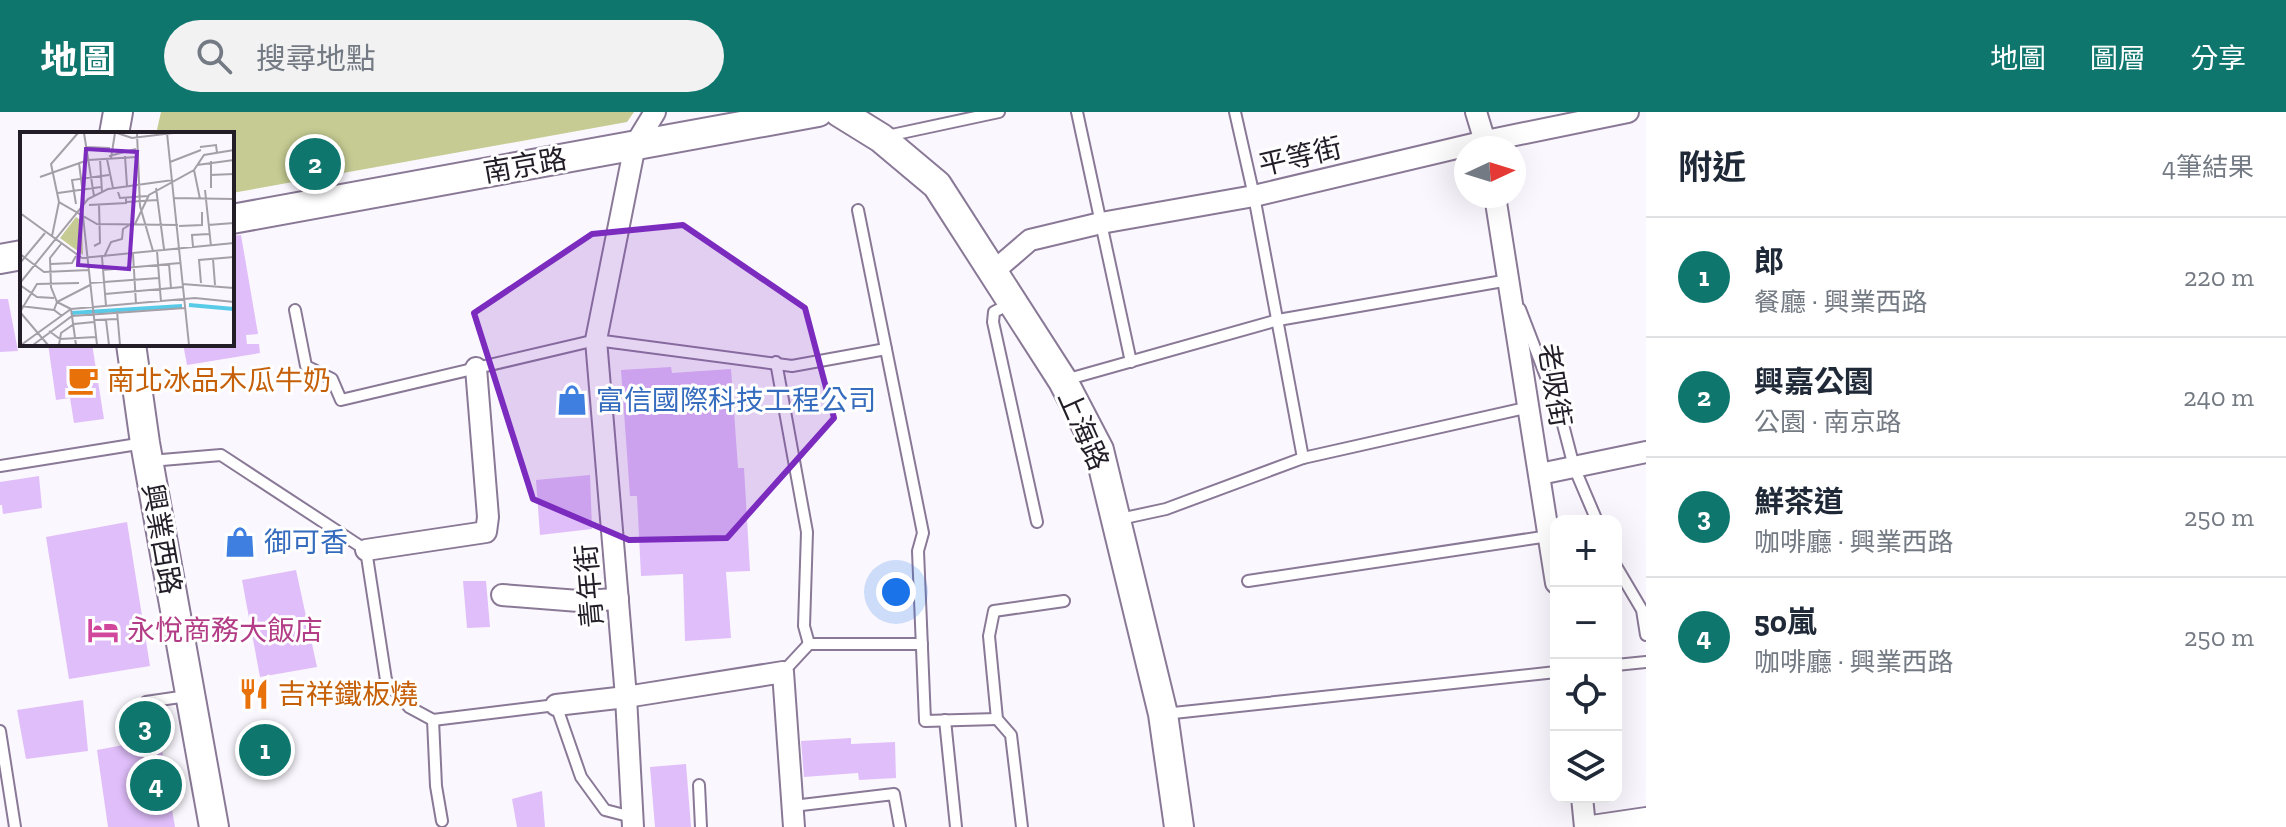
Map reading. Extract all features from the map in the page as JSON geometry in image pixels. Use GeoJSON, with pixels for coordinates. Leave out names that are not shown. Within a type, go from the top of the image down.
{"type":"FeatureCollection","features":[{"type":"Feature","properties":{"kind":"street"},"geometry":{"type":"LineString","coordinates":[[114,132],[118,112]]}},
{"type":"Feature","properties":{"kind":"street","name":"青年街"},"geometry":{"type":"LineString","coordinates":[[632,822],[626,697],[596,340],[635,145],[655,112]]}},
{"type":"Feature","properties":{"kind":"street","name":"南京路"},"geometry":{"type":"LineString","coordinates":[[234,219],[818,112]]}},
{"type":"Feature","properties":{"kind":"street","name":"上海路"},"geometry":{"type":"LineString","coordinates":[[839,112],[881,138],[937,185],[1063,381],[1099,450],[1163,714],[1179,827]]}},
{"type":"Feature","properties":{"kind":"street"},"geometry":{"type":"LineString","coordinates":[[1476,112],[1484,136]]}},
{"type":"Feature","properties":{"kind":"street","name":"平等街"},"geometry":{"type":"LineString","coordinates":[[1525,136],[1628,112]]}},
{"type":"Feature","properties":{"kind":"street","name":"平等街"},"geometry":{"type":"LineString","coordinates":[[994,271],[1030,240],[1454,152]]}},
{"type":"Feature","properties":{"kind":"street","name":"老吸街"},"geometry":{"type":"LineString","coordinates":[[1497,208],[1550,543]]}},
{"type":"Feature","properties":{"kind":"street"},"geometry":{"type":"LineString","coordinates":[[0,259],[20,255]]}},
{"type":"Feature","properties":{"kind":"street","name":"興業西路"},"geometry":{"type":"LineString","coordinates":[[131,346],[147,452],[214,827]]}},
{"type":"Feature","properties":{"kind":"street"},"geometry":{"type":"LineString","coordinates":[[366,550],[486,532],[488,517],[476,368]]}},
{"type":"Feature","properties":{"kind":"street"},"geometry":{"type":"LineString","coordinates":[[1540,474],[1646,452]]}},
{"type":"Feature","properties":{"kind":"street"},"geometry":{"type":"LineString","coordinates":[[502,595],[579,601],[618,599]]}},
{"type":"Feature","properties":{"kind":"street"},"geometry":{"type":"LineString","coordinates":[[556,705],[783,672],[794,827]]}},
{"type":"Feature","properties":{"kind":"street"},"geometry":{"type":"LineString","coordinates":[[1583,803],[1585,827],[1646,818]]}},
{"type":"Feature","properties":{"kind":"lane"},"geometry":{"type":"LineString","coordinates":[[881,138],[999,112]]}},
{"type":"Feature","properties":{"kind":"lane"},"geometry":{"type":"LineString","coordinates":[[1077,112],[1131,362]]}},
{"type":"Feature","properties":{"kind":"lane"},"geometry":{"type":"LineString","coordinates":[[1235,112],[1254,196],[1303,458]]}},
{"type":"Feature","properties":{"kind":"lane"},"geometry":{"type":"LineString","coordinates":[[858,210],[923,533],[918,551],[925,721],[997,719]]}},
{"type":"Feature","properties":{"kind":"lane"},"geometry":{"type":"LineString","coordinates":[[1063,381],[1278,320],[1509,280],[1560,413],[1574,467],[1594,515]]}},
{"type":"Feature","properties":{"kind":"lane"},"geometry":{"type":"LineString","coordinates":[[1013,302],[994,312],[993,322],[1037,522]]}},
{"type":"Feature","properties":{"kind":"lane"},"geometry":{"type":"LineString","coordinates":[[295,310],[306,366],[332,379],[341,400],[596,340],[792,366],[886,349]]}},
{"type":"Feature","properties":{"kind":"lane"},"geometry":{"type":"LineString","coordinates":[[776,362],[807,532],[804,626],[809,644]]}},
{"type":"Feature","properties":{"kind":"lane"},"geometry":{"type":"LineString","coordinates":[[1117,520],[1166,509],[1303,458],[1530,407]]}},
{"type":"Feature","properties":{"kind":"lane"},"geometry":{"type":"LineString","coordinates":[[0,466],[147,452],[221,455],[366,550],[386,680],[409,707],[433,720],[556,705],[581,777],[605,810],[632,822]]}},
{"type":"Feature","properties":{"kind":"lane"},"geometry":{"type":"LineString","coordinates":[[1248,581],[1549,536]]}},
{"type":"Feature","properties":{"kind":"lane"},"geometry":{"type":"LineString","coordinates":[[1622,576],[1642,610],[1646,635]]}},
{"type":"Feature","properties":{"kind":"lane"},"geometry":{"type":"LineString","coordinates":[[1022,827],[1011,735],[997,719],[989,636],[994,611],[1064,601]]}},
{"type":"Feature","properties":{"kind":"lane"},"geometry":{"type":"LineString","coordinates":[[783,672],[809,644],[922,644]]}},
{"type":"Feature","properties":{"kind":"lane"},"geometry":{"type":"LineString","coordinates":[[1622,664],[1646,662]]}},
{"type":"Feature","properties":{"kind":"lane"},"geometry":{"type":"LineString","coordinates":[[1163,714],[1550,673]]}},
{"type":"Feature","properties":{"kind":"lane"},"geometry":{"type":"LineString","coordinates":[[146,702],[189,696]]}},
{"type":"Feature","properties":{"kind":"lane"},"geometry":{"type":"LineString","coordinates":[[433,720],[436,786],[442,821]]}},
{"type":"Feature","properties":{"kind":"lane"},"geometry":{"type":"LineString","coordinates":[[945,720],[956,827]]}},
{"type":"Feature","properties":{"kind":"lane"},"geometry":{"type":"LineString","coordinates":[[0,731],[15,827]]}},
{"type":"Feature","properties":{"kind":"lane"},"geometry":{"type":"LineString","coordinates":[[699,785],[701,827]]}},
{"type":"Feature","properties":{"kind":"lane"},"geometry":{"type":"LineString","coordinates":[[793,806],[894,794],[900,827]]}},
{"type":"Feature","properties":{"kind":"highlighted area"},"geometry":{"type":"Polygon","coordinates":[[[683,225],[805,308],[834,418],[727,538],[629,540],[533,499],[474,313],[592,234],[683,225]]]}},
{"type":"Feature","properties":{"kind":"green space"},"geometry":{"type":"Polygon","coordinates":[[[161,112],[634,112],[627,122],[234,193],[234,132],[156,132],[161,112]]]}},
{"type":"Feature","properties":{"kind":"building"},"geometry":{"type":"Polygon","coordinates":[[[241,235],[258,334],[246,335],[247,344],[259,344],[260,353],[187,365],[183,346],[234,346],[234,236],[241,235]]]}},
{"type":"Feature","properties":{"kind":"building"},"geometry":{"type":"Polygon","coordinates":[[[0,299],[8,299],[18,351],[0,352],[0,299]]]}},
{"type":"Feature","properties":{"kind":"building"},"geometry":{"type":"Polygon","coordinates":[[[48,346],[92,346],[104,419],[74,423],[70,398],[56,400],[48,346]]]}},
{"type":"Feature","properties":{"kind":"building"},"geometry":{"type":"Polygon","coordinates":[[[671,367],[672,373],[731,369],[738,468],[744,468],[750,571],[726,572],[731,638],[685,641],[683,574],[641,576],[637,496],[630,496],[621,370],[671,367]]]}},
{"type":"Feature","properties":{"kind":"building"},"geometry":{"type":"Polygon","coordinates":[[[590,475],[592,529],[540,535],[536,480],[590,475]]]}},
{"type":"Feature","properties":{"kind":"building"},"geometry":{"type":"Polygon","coordinates":[[[39,476],[42,508],[3,514],[0,482],[39,476]]]}},
{"type":"Feature","properties":{"kind":"building","name":"永悅商務大飯店"},"geometry":{"type":"Polygon","coordinates":[[[127,522],[150,666],[69,679],[46,537],[127,522]]]}},
{"type":"Feature","properties":{"kind":"building"},"geometry":{"type":"Polygon","coordinates":[[[296,570],[317,667],[260,677],[242,580],[296,570]]]}},
{"type":"Feature","properties":{"kind":"building"},"geometry":{"type":"Polygon","coordinates":[[[463,581],[486,581],[490,627],[467,628],[463,581]]]}},
{"type":"Feature","properties":{"kind":"building"},"geometry":{"type":"Polygon","coordinates":[[[83,700],[88,751],[26,759],[17,710],[83,700]]]}},
{"type":"Feature","properties":{"kind":"building"},"geometry":{"type":"Polygon","coordinates":[[[160,738],[175,827],[108,827],[97,750],[160,738]]]}},
{"type":"Feature","properties":{"kind":"building"},"geometry":{"type":"Polygon","coordinates":[[[851,738],[851,744],[895,742],[896,778],[859,780],[858,773],[804,777],[801,741],[851,738]]]}},
{"type":"Feature","properties":{"kind":"building"},"geometry":{"type":"Polygon","coordinates":[[[686,764],[691,827],[655,827],[650,767],[686,764]]]}},
{"type":"Feature","properties":{"kind":"building"},"geometry":{"type":"Polygon","coordinates":[[[542,791],[545,827],[517,827],[512,799],[542,791]]]}},
{"type":"Feature","properties":{"kind":"place","name":"興嘉公園"},"geometry":{"type":"Point","coordinates":[315,164]}},
{"type":"Feature","properties":{"kind":"place","name":"南北冰品木瓜牛奶"},"geometry":{"type":"Point","coordinates":[83,380]}},
{"type":"Feature","properties":{"kind":"place","name":"富信國際科技工程公司"},"geometry":{"type":"Point","coordinates":[572,400]}},
{"type":"Feature","properties":{"kind":"place","name":"御可香"},"geometry":{"type":"Point","coordinates":[240,542]}},
{"type":"Feature","properties":{"kind":"place","name":"永悅商務大飯店"},"geometry":{"type":"Point","coordinates":[103,630]}},
{"type":"Feature","properties":{"kind":"place","name":"吉祥鐵板燒"},"geometry":{"type":"Point","coordinates":[254,694]}},
{"type":"Feature","properties":{"kind":"place","name":"鮮茶道"},"geometry":{"type":"Point","coordinates":[145,727]}},
{"type":"Feature","properties":{"kind":"place","name":"郎"},"geometry":{"type":"Point","coordinates":[265,750]}},
{"type":"Feature","properties":{"kind":"place","name":"50嵐"},"geometry":{"type":"Point","coordinates":[156,785]}}]}
